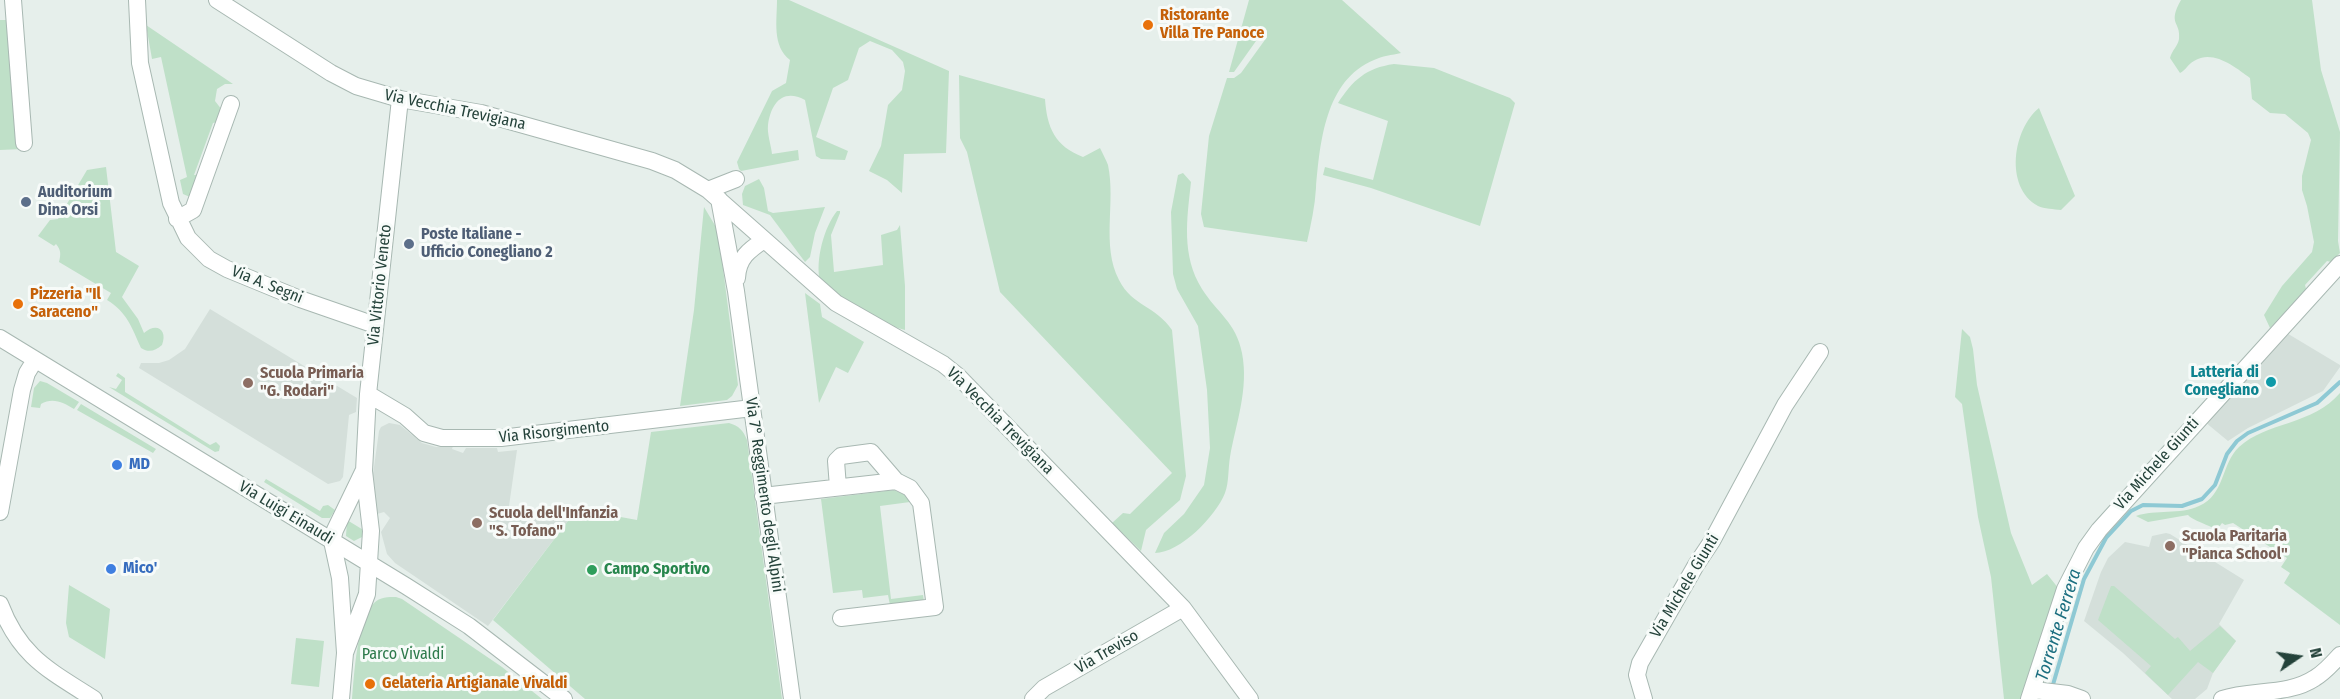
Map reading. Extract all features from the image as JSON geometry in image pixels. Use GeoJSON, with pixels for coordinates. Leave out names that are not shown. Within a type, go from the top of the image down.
{"type":"FeatureCollection","features":[{"type":"Feature","properties":{"kind":"street"},"geometry":{"type":"LineString","coordinates":[[14,0],[24,143]]}},
{"type":"Feature","properties":{"kind":"street","name":"Via A. Segni"},"geometry":{"type":"LineString","coordinates":[[137,0],[140,63],[171,203],[177,219],[196,247],[209,259],[228,269],[300,299],[375,324]]}},
{"type":"Feature","properties":{"kind":"street","name":"Via Vecchia Trevigiana"},"geometry":{"type":"LineString","coordinates":[[217,0],[335,76],[356,86],[400,99],[481,113],[652,161],[675,170],[713,195],[836,303],[943,364],[958,376],[1184,608],[1250,699]]}},
{"type":"Feature","properties":{"kind":"street","name":"Via Vittorio Veneto"},"geometry":{"type":"LineString","coordinates":[[345,653],[367,594],[366,562],[371,531],[363,471],[368,394],[400,99]]}},
{"type":"Feature","properties":{"kind":"street"},"geometry":{"type":"LineString","coordinates":[[177,219],[193,210],[231,104]]}},
{"type":"Feature","properties":{"kind":"street"},"geometry":{"type":"LineString","coordinates":[[713,195],[736,179]]}},
{"type":"Feature","properties":{"kind":"street","name":"Via 7° Reggimento degli Alpini"},"geometry":{"type":"LineString","coordinates":[[713,195],[728,248],[736,291],[792,699]]}},
{"type":"Feature","properties":{"kind":"street"},"geometry":{"type":"LineString","coordinates":[[728,248],[735,234],[758,234]]}},
{"type":"Feature","properties":{"kind":"street","name":"Via 7° Reggimento degli Alpini"},"geometry":{"type":"LineString","coordinates":[[736,291],[739,263],[758,234]]}},
{"type":"Feature","properties":{"kind":"street","name":"Via Michele Giunti"},"geometry":{"type":"LineString","coordinates":[[2041,693],[2066,589],[2086,548],[2099,530],[2340,264]]}},
{"type":"Feature","properties":{"kind":"street","name":"Via Luigi Einaudi"},"geometry":{"type":"LineString","coordinates":[[0,338],[469,626],[564,699]]}},
{"type":"Feature","properties":{"kind":"street","name":"Via Michele Giunti"},"geometry":{"type":"LineString","coordinates":[[1644,699],[1636,675],[1640,663],[1712,541],[1785,405],[1820,352]]}},
{"type":"Feature","properties":{"kind":"street"},"geometry":{"type":"LineString","coordinates":[[0,512],[7,438],[24,381],[35,360]]}},
{"type":"Feature","properties":{"kind":"street","name":"Via Risorgimento"},"geometry":{"type":"LineString","coordinates":[[368,394],[405,416],[424,433],[442,438],[501,438],[752,408]]}},
{"type":"Feature","properties":{"kind":"street"},"geometry":{"type":"LineString","coordinates":[[838,487],[836,461],[841,456],[871,452],[896,481],[910,488],[921,503],[935,607],[841,618]]}},
{"type":"Feature","properties":{"kind":"street","name":"Via Vittorio Veneto"},"geometry":{"type":"LineString","coordinates":[[341,699],[345,653],[340,578],[333,541],[335,530],[363,471]]}},
{"type":"Feature","properties":{"kind":"street"},"geometry":{"type":"LineString","coordinates":[[763,496],[896,481]]}},
{"type":"Feature","properties":{"kind":"street"},"geometry":{"type":"LineString","coordinates":[[340,578],[353,565],[366,562]]}},
{"type":"Feature","properties":{"kind":"street"},"geometry":{"type":"LineString","coordinates":[[367,594],[388,587],[406,586]]}},
{"type":"Feature","properties":{"kind":"street"},"geometry":{"type":"LineString","coordinates":[[0,604],[14,635],[34,659],[94,699]]}},
{"type":"Feature","properties":{"kind":"street","name":"Via Treviso"},"geometry":{"type":"LineString","coordinates":[[1033,699],[1044,688],[1184,608]]}},
{"type":"Feature","properties":{"kind":"street"},"geometry":{"type":"LineString","coordinates":[[2222,699],[2301,685],[2317,677],[2340,656]]}},
{"type":"Feature","properties":{"kind":"street"},"geometry":{"type":"LineString","coordinates":[[2041,693],[2082,699]]}},
{"type":"Feature","properties":{"kind":"shaded area","name":"Scuola Primaria \"G. Rodari\""},"geometry":{"type":"Polygon","coordinates":[[[210,309],[357,398],[356,412],[349,415],[343,477],[340,481],[328,484],[139,368],[141,363],[159,363],[169,360],[185,349],[210,309]]]}},
{"type":"Feature","properties":{"kind":"shaded area"},"geometry":{"type":"Polygon","coordinates":[[[2285,332],[2340,367],[2323,391],[2248,428],[2228,441],[2205,422],[2285,332]]]}},
{"type":"Feature","properties":{"kind":"shaded area","name":"Scuola dell'Infanzia \"S. Tofano\""},"geometry":{"type":"Polygon","coordinates":[[[389,423],[400,425],[422,443],[436,447],[453,446],[452,449],[463,453],[466,448],[497,448],[498,452],[517,450],[508,513],[555,517],[557,506],[577,509],[488,626],[395,563],[387,554],[381,532],[390,518],[384,512],[377,514],[373,474],[379,431],[381,427],[389,423]]]}},
{"type":"Feature","properties":{"kind":"shaded area"},"geometry":{"type":"Polygon","coordinates":[[[2166,533],[2244,580],[2219,624],[2236,641],[2213,673],[2207,689],[2195,699],[2172,699],[2123,653],[2084,621],[2108,558],[2125,542],[2149,547],[2152,536],[2166,533]]]}},
{"type":"Feature","properties":{"kind":"green space"},"geometry":{"type":"Polygon","coordinates":[[[777,0],[789,0],[949,71],[946,153],[904,154],[902,193],[887,180],[869,171],[881,146],[888,105],[902,90],[905,71],[903,62],[892,50],[870,41],[859,48],[848,80],[833,88],[816,137],[848,151],[845,160],[821,159],[816,156],[805,100],[790,96],[784,97],[775,104],[768,132],[772,154],[798,150],[799,160],[741,171],[739,169],[737,162],[772,91],[786,83],[790,60],[780,48],[778,40],[777,0]]]}},
{"type":"Feature","properties":{"kind":"green space"},"geometry":{"type":"Polygon","coordinates":[[[1249,0],[1342,0],[1401,53],[1377,59],[1358,69],[1335,97],[1323,133],[1314,208],[1307,242],[1204,227],[1201,214],[1209,136],[1227,78],[1234,78],[1241,73],[1267,37],[1267,30],[1256,41],[1234,72],[1229,72],[1249,0]]]}},
{"type":"Feature","properties":{"kind":"green space"},"geometry":{"type":"Polygon","coordinates":[[[2181,0],[2312,0],[2321,70],[2340,132],[2338,241],[2340,253],[2331,262],[2327,261],[2305,285],[2306,289],[2270,328],[2264,315],[2282,286],[2312,252],[2314,242],[2302,190],[2302,176],[2311,140],[2308,133],[2285,114],[2270,113],[2252,99],[2250,78],[2224,61],[2209,57],[2201,58],[2192,62],[2180,73],[2170,58],[2179,39],[2175,14],[2181,0]]]}},
{"type":"Feature","properties":{"kind":"green space"},"geometry":{"type":"Polygon","coordinates":[[[0,20],[10,20],[23,149],[0,150],[0,20]]]}},
{"type":"Feature","properties":{"kind":"green space"},"geometry":{"type":"Polygon","coordinates":[[[146,25],[233,84],[225,84],[217,89],[215,101],[222,110],[222,121],[213,123],[194,175],[204,174],[190,197],[183,194],[180,180],[187,177],[161,57],[152,59],[146,25]]]}},
{"type":"Feature","properties":{"kind":"green space"},"geometry":{"type":"Polygon","coordinates":[[[1394,64],[1434,68],[1510,98],[1515,103],[1480,226],[1371,188],[1323,175],[1325,167],[1373,180],[1388,121],[1338,103],[1361,76],[1394,64]]]}},
{"type":"Feature","properties":{"kind":"green space"},"geometry":{"type":"Polygon","coordinates":[[[959,75],[1045,99],[1048,119],[1059,141],[1073,153],[1083,157],[1100,148],[1108,165],[1111,194],[1111,253],[1119,280],[1131,296],[1159,315],[1172,330],[1186,476],[1180,500],[1146,530],[1141,551],[1112,523],[1123,513],[1130,514],[1172,473],[1000,292],[967,152],[960,138],[959,75]]]}},
{"type":"Feature","properties":{"kind":"green space"},"geometry":{"type":"Polygon","coordinates":[[[2039,108],[2075,196],[2061,210],[2038,206],[2027,197],[2020,186],[2016,158],[2018,143],[2030,117],[2039,108]]]}},
{"type":"Feature","properties":{"kind":"green space"},"geometry":{"type":"Polygon","coordinates":[[[106,167],[116,252],[139,266],[122,297],[138,319],[144,333],[153,328],[162,331],[162,345],[152,351],[141,348],[124,315],[107,300],[111,293],[59,262],[60,252],[56,244],[54,246],[38,236],[50,220],[58,219],[87,170],[106,167]]]}},
{"type":"Feature","properties":{"kind":"green space"},"geometry":{"type":"Polygon","coordinates":[[[1183,173],[1191,182],[1187,237],[1191,263],[1202,289],[1235,333],[1242,353],[1244,380],[1225,493],[1214,512],[1196,532],[1175,547],[1155,553],[1164,533],[1184,514],[1204,485],[1210,448],[1207,390],[1198,326],[1177,289],[1173,274],[1171,212],[1178,175],[1183,173]]]}},
{"type":"Feature","properties":{"kind":"green space"},"geometry":{"type":"Polygon","coordinates":[[[759,179],[764,188],[768,211],[773,213],[825,207],[815,233],[810,257],[805,262],[770,215],[743,205],[742,194],[745,186],[759,179]]]}},
{"type":"Feature","properties":{"kind":"green space"},"geometry":{"type":"Polygon","coordinates":[[[704,207],[716,227],[721,253],[738,385],[727,400],[680,406],[694,310],[704,207]]]}},
{"type":"Feature","properties":{"kind":"green space"},"geometry":{"type":"Polygon","coordinates":[[[837,211],[840,213],[831,235],[834,272],[883,265],[881,235],[897,230],[900,225],[905,286],[905,330],[871,316],[820,281],[819,264],[822,245],[828,226],[837,211]]]}},
{"type":"Feature","properties":{"kind":"green space"},"geometry":{"type":"Polygon","coordinates":[[[805,293],[820,304],[822,317],[864,342],[848,373],[836,367],[819,403],[805,293]]]}},
{"type":"Feature","properties":{"kind":"green space"},"geometry":{"type":"Polygon","coordinates":[[[1962,329],[1970,337],[1973,349],[1977,385],[2011,533],[2032,585],[2047,574],[2059,589],[2020,699],[2004,699],[1991,577],[1978,517],[1962,404],[1955,397],[1962,329]]]}},
{"type":"Feature","properties":{"kind":"green space"},"geometry":{"type":"Polygon","coordinates":[[[118,373],[125,378],[125,392],[210,445],[216,442],[220,446],[219,451],[215,452],[109,387],[116,389],[122,380],[116,376],[118,373]]]}},
{"type":"Feature","properties":{"kind":"green space"},"geometry":{"type":"Polygon","coordinates":[[[40,381],[79,402],[74,409],[54,401],[41,404],[40,408],[31,407],[34,388],[40,381]]]}},
{"type":"Feature","properties":{"kind":"green space"},"geometry":{"type":"Polygon","coordinates":[[[2340,393],[2340,625],[2284,583],[2290,573],[2281,567],[2287,558],[2233,523],[2225,525],[2222,523],[2217,530],[2188,515],[2148,522],[2136,516],[2192,509],[2199,506],[2214,495],[2233,454],[2239,447],[2262,433],[2317,411],[2340,393]]]}},
{"type":"Feature","properties":{"kind":"green space"},"geometry":{"type":"Polygon","coordinates":[[[81,404],[156,449],[153,453],[77,410],[81,404]]]}},
{"type":"Feature","properties":{"kind":"green space"},"geometry":{"type":"Polygon","coordinates":[[[729,423],[740,429],[747,440],[782,699],[585,699],[493,620],[577,509],[637,520],[651,432],[729,423]]]}},
{"type":"Feature","properties":{"kind":"green space"},"geometry":{"type":"Polygon","coordinates":[[[266,479],[320,511],[323,506],[328,505],[335,510],[330,518],[322,518],[264,482],[266,479]]]}},
{"type":"Feature","properties":{"kind":"green space"},"geometry":{"type":"Polygon","coordinates":[[[894,490],[905,495],[910,502],[880,506],[891,599],[923,595],[924,601],[890,605],[888,595],[863,598],[862,590],[833,593],[821,499],[894,490]]]}},
{"type":"Feature","properties":{"kind":"green space"},"geometry":{"type":"Polygon","coordinates":[[[347,520],[365,531],[362,537],[354,541],[346,536],[347,520]]]}},
{"type":"Feature","properties":{"kind":"green space"},"geometry":{"type":"Polygon","coordinates":[[[69,585],[110,609],[105,659],[69,637],[66,623],[69,585]]]}},
{"type":"Feature","properties":{"kind":"green space"},"geometry":{"type":"Polygon","coordinates":[[[2111,586],[2114,586],[2175,639],[2178,637],[2190,651],[2220,626],[2236,641],[2213,673],[2198,662],[2168,695],[2145,673],[2151,666],[2098,620],[2111,586]]]}},
{"type":"Feature","properties":{"kind":"green space","name":"Parco Vivaldi"},"geometry":{"type":"Polygon","coordinates":[[[396,597],[502,667],[542,699],[352,699],[357,648],[368,611],[379,600],[396,597]]]}},
{"type":"Feature","properties":{"kind":"green space"},"geometry":{"type":"Polygon","coordinates":[[[296,638],[324,641],[319,687],[291,684],[296,638]]]}},
{"type":"Feature","properties":{"kind":"waterway","name":"Torrente Ferrera"},"geometry":{"type":"LineString","coordinates":[[2052,688],[2084,579],[2106,538],[2131,511],[2143,505],[2182,506],[2202,499],[2215,485],[2227,454],[2237,441],[2248,433],[2317,403],[2340,382]]}},
{"type":"Feature","properties":{"kind":"place","name":"Ristorante Villa Tre Panoce"},"geometry":{"type":"Point","coordinates":[1148,25]}},
{"type":"Feature","properties":{"kind":"place","name":"Auditorium Dina Orsi"},"geometry":{"type":"Point","coordinates":[26,202]}},
{"type":"Feature","properties":{"kind":"place","name":"Poste Italiane - Ufficio Conegliano 2"},"geometry":{"type":"Point","coordinates":[409,244]}},
{"type":"Feature","properties":{"kind":"place","name":"Pizzeria \"Il Saraceno\""},"geometry":{"type":"Point","coordinates":[18,304]}},
{"type":"Feature","properties":{"kind":"place","name":"Latteria di Conegliano"},"geometry":{"type":"Point","coordinates":[2271,382]}},
{"type":"Feature","properties":{"kind":"place","name":"Scuola Primaria \"G. Rodari\""},"geometry":{"type":"Point","coordinates":[248,383]}},
{"type":"Feature","properties":{"kind":"place","name":"MD"},"geometry":{"type":"Point","coordinates":[117,465]}},
{"type":"Feature","properties":{"kind":"place","name":"Scuola dell'Infanzia \"S. Tofano\""},"geometry":{"type":"Point","coordinates":[477,523]}},
{"type":"Feature","properties":{"kind":"place","name":"Scuola Paritaria \"Pianca School\""},"geometry":{"type":"Point","coordinates":[2170,546]}},
{"type":"Feature","properties":{"kind":"place","name":"Mico'"},"geometry":{"type":"Point","coordinates":[111,569]}},
{"type":"Feature","properties":{"kind":"place","name":"Campo Sportivo"},"geometry":{"type":"Point","coordinates":[592,570]}},
{"type":"Feature","properties":{"kind":"place","name":"Gelateria Artigianale Vivaldi"},"geometry":{"type":"Point","coordinates":[370,684]}}]}
